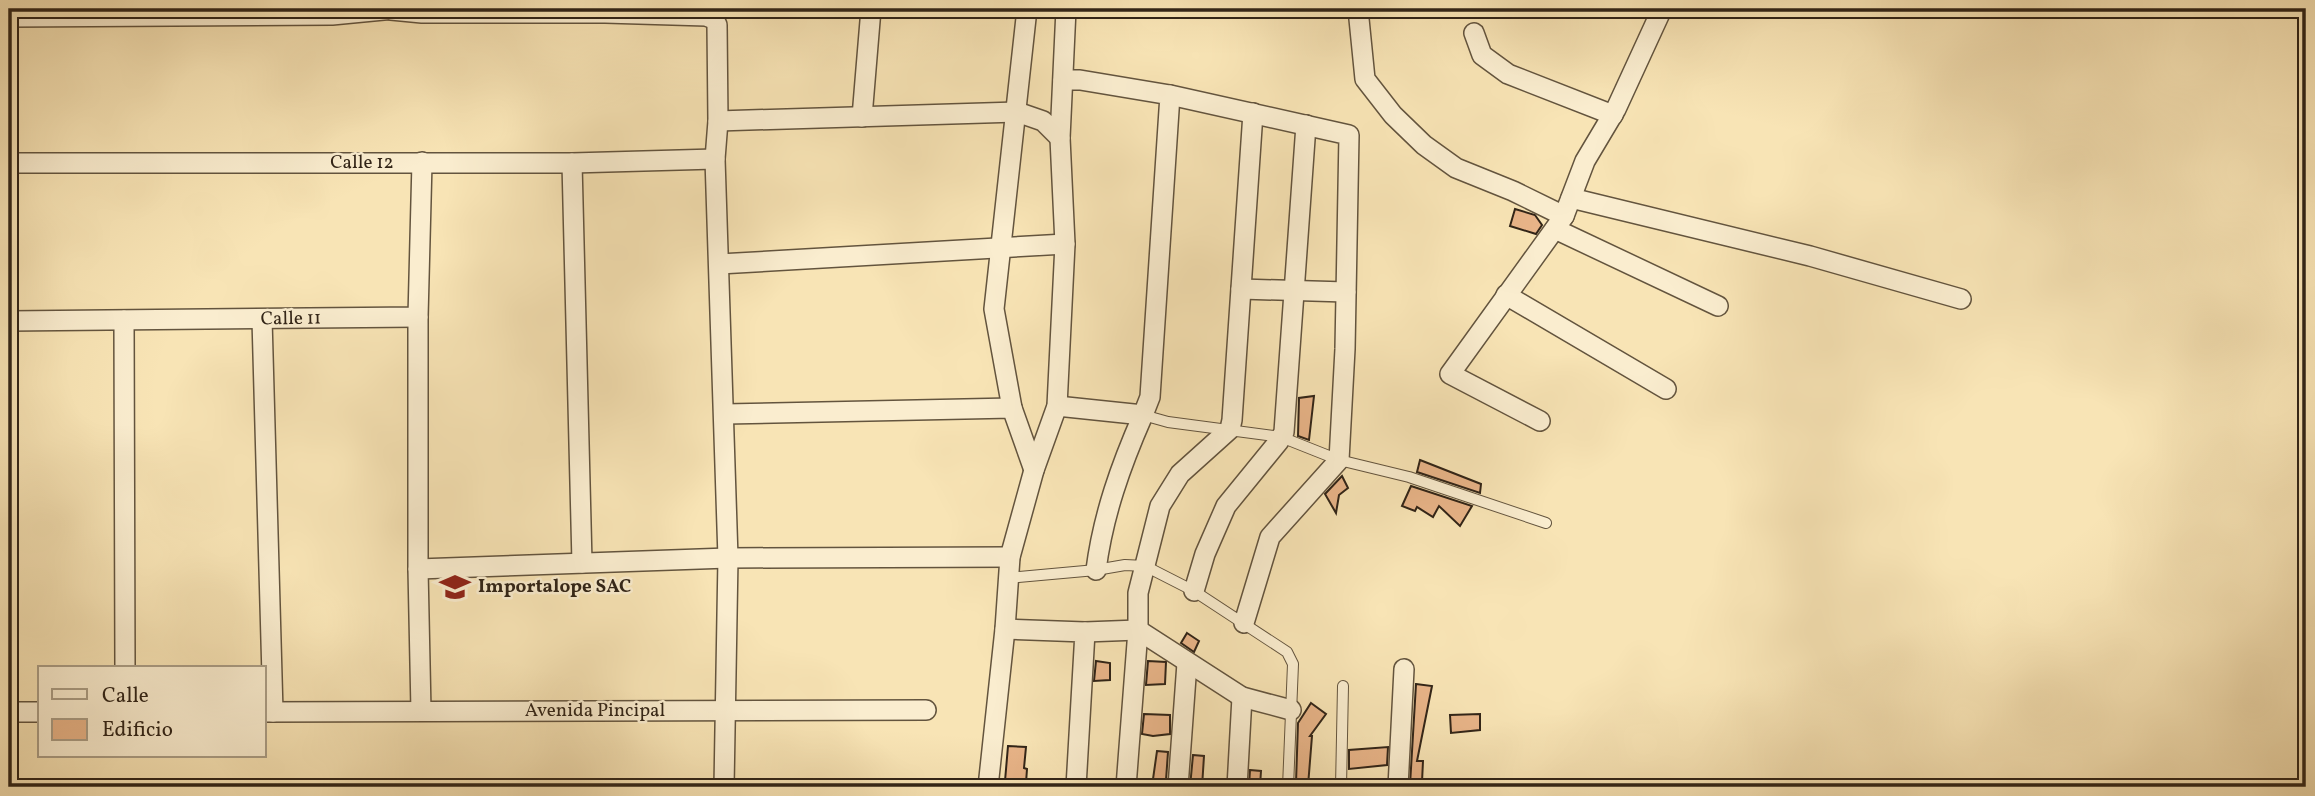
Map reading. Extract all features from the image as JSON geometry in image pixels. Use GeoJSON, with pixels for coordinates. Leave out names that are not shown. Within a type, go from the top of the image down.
{"type":"FeatureCollection","features":[{"type":"Feature","properties":{"kind":"street"},"geometry":{"type":"LineString","coordinates":[[9,17],[120,12],[332,15],[392,9],[422,13],[607,11],[706,16],[714,19],[717,25],[718,121],[715,159],[728,558],[724,787]]}},
{"type":"Feature","properties":{"kind":"street"},"geometry":{"type":"LineString","coordinates":[[862,117],[871,9]]}},
{"type":"Feature","properties":{"kind":"street"},"geometry":{"type":"LineString","coordinates":[[1027,9],[994,309],[1012,408],[1034,470]]}},
{"type":"Feature","properties":{"kind":"street"},"geometry":{"type":"LineString","coordinates":[[988,787],[1010,557],[1034,470],[1057,407],[1065,244],[1060,138],[1066,9]]}},
{"type":"Feature","properties":{"kind":"street"},"geometry":{"type":"LineString","coordinates":[[1357,9],[1365,79],[1393,115],[1424,145],[1456,168],[1563,214],[1718,306]]}},
{"type":"Feature","properties":{"kind":"street"},"geometry":{"type":"LineString","coordinates":[[1540,421],[1450,374],[1563,214],[1585,161],[1613,116],[1662,9]]}},
{"type":"Feature","properties":{"kind":"street"},"geometry":{"type":"LineString","coordinates":[[1474,33],[1482,55],[1508,74],[1613,116]]}},
{"type":"Feature","properties":{"kind":"street"},"geometry":{"type":"LineString","coordinates":[[1063,80],[1080,79],[1170,95],[1349,135],[1339,460],[1270,537],[1244,623]]}},
{"type":"Feature","properties":{"kind":"street"},"geometry":{"type":"LineString","coordinates":[[1096,570],[1100,534],[1122,461],[1150,397],[1170,95]]}},
{"type":"Feature","properties":{"kind":"street"},"geometry":{"type":"LineString","coordinates":[[718,121],[1017,112],[1043,121],[1060,138]]}},
{"type":"Feature","properties":{"kind":"street"},"geometry":{"type":"LineString","coordinates":[[1126,787],[1138,630],[1138,593],[1160,506],[1180,474],[1230,429],[1253,113]]}},
{"type":"Feature","properties":{"kind":"street"},"geometry":{"type":"LineString","coordinates":[[1194,591],[1205,554],[1226,506],[1284,432],[1306,125]]}},
{"type":"Feature","properties":{"kind":"street","name":"Calle 12"},"geometry":{"type":"LineString","coordinates":[[9,163],[572,163],[715,159]]}},
{"type":"Feature","properties":{"kind":"street"},"geometry":{"type":"LineString","coordinates":[[421,711],[418,317],[422,163]]}},
{"type":"Feature","properties":{"kind":"street"},"geometry":{"type":"LineString","coordinates":[[572,163],[582,564]]}},
{"type":"Feature","properties":{"kind":"street"},"geometry":{"type":"LineString","coordinates":[[1563,214],[1810,256],[1961,299]]}},
{"type":"Feature","properties":{"kind":"street"},"geometry":{"type":"LineString","coordinates":[[719,264],[1065,244]]}},
{"type":"Feature","properties":{"kind":"street"},"geometry":{"type":"LineString","coordinates":[[1241,289],[1346,292]]}},
{"type":"Feature","properties":{"kind":"street"},"geometry":{"type":"LineString","coordinates":[[1506,295],[1666,389]]}},
{"type":"Feature","properties":{"kind":"street","name":"Calle 11"},"geometry":{"type":"LineString","coordinates":[[9,321],[418,317]]}},
{"type":"Feature","properties":{"kind":"street"},"geometry":{"type":"LineString","coordinates":[[262,319],[269,712]]}},
{"type":"Feature","properties":{"kind":"street"},"geometry":{"type":"LineString","coordinates":[[124,320],[125,666]]}},
{"type":"Feature","properties":{"kind":"street"},"geometry":{"type":"LineString","coordinates":[[1057,407],[1143,415]]}},
{"type":"Feature","properties":{"kind":"street"},"geometry":{"type":"LineString","coordinates":[[725,414],[1012,408]]}},
{"type":"Feature","properties":{"kind":"street"},"geometry":{"type":"LineString","coordinates":[[418,569],[728,558],[1010,557]]}},
{"type":"Feature","properties":{"kind":"street"},"geometry":{"type":"LineString","coordinates":[[1005,628],[1086,632],[1138,630],[1242,697],[1291,710]]}},
{"type":"Feature","properties":{"kind":"street"},"geometry":{"type":"LineString","coordinates":[[1076,787],[1086,632]]}},
{"type":"Feature","properties":{"kind":"street"},"geometry":{"type":"LineString","coordinates":[[1178,787],[1187,663]]}},
{"type":"Feature","properties":{"kind":"street"},"geometry":{"type":"LineString","coordinates":[[1398,787],[1404,669]]}},
{"type":"Feature","properties":{"kind":"street"},"geometry":{"type":"LineString","coordinates":[[1237,787],[1242,697]]}},
{"type":"Feature","properties":{"kind":"street","name":"Avenida Pincipal"},"geometry":{"type":"LineString","coordinates":[[269,712],[926,710]]}},
{"type":"Feature","properties":{"kind":"street"},"geometry":{"type":"LineString","coordinates":[[9,712],[38,712]]}},
{"type":"Feature","properties":{"kind":"lane"},"geometry":{"type":"LineString","coordinates":[[1143,415],[1168,422],[1281,437],[1339,460],[1409,477],[1546,523]]}},
{"type":"Feature","properties":{"kind":"lane"},"geometry":{"type":"LineString","coordinates":[[1008,578],[1125,565],[1145,566],[1194,591],[1287,652],[1293,664],[1288,787]]}},
{"type":"Feature","properties":{"kind":"lane"},"geometry":{"type":"LineString","coordinates":[[1341,787],[1343,686]]}},
{"type":"Feature","properties":{"kind":"building"},"geometry":{"type":"Polygon","coordinates":[[[1515,209],[1535,215],[1542,225],[1536,234],[1510,226],[1515,209]]]}},
{"type":"Feature","properties":{"kind":"building"},"geometry":{"type":"Polygon","coordinates":[[[1314,396],[1309,440],[1298,436],[1299,398],[1314,396]]]}},
{"type":"Feature","properties":{"kind":"building"},"geometry":{"type":"Polygon","coordinates":[[[1420,460],[1481,484],[1480,493],[1417,472],[1420,460]]]}},
{"type":"Feature","properties":{"kind":"building"},"geometry":{"type":"Polygon","coordinates":[[[1342,476],[1348,488],[1339,495],[1336,513],[1325,494],[1342,476]]]}},
{"type":"Feature","properties":{"kind":"building"},"geometry":{"type":"Polygon","coordinates":[[[1411,486],[1472,506],[1460,526],[1439,506],[1433,517],[1417,507],[1415,511],[1402,506],[1411,486]]]}},
{"type":"Feature","properties":{"kind":"building"},"geometry":{"type":"Polygon","coordinates":[[[1187,633],[1199,641],[1194,652],[1181,643],[1187,633]]]}},
{"type":"Feature","properties":{"kind":"building"},"geometry":{"type":"Polygon","coordinates":[[[1096,661],[1110,663],[1110,680],[1094,681],[1096,661]]]}},
{"type":"Feature","properties":{"kind":"building"},"geometry":{"type":"Polygon","coordinates":[[[1148,661],[1166,662],[1165,684],[1146,685],[1148,661]]]}},
{"type":"Feature","properties":{"kind":"building"},"geometry":{"type":"Polygon","coordinates":[[[1416,684],[1432,686],[1417,761],[1423,761],[1422,782],[1410,785],[1416,684]]]}},
{"type":"Feature","properties":{"kind":"building"},"geometry":{"type":"Polygon","coordinates":[[[1311,703],[1326,714],[1310,736],[1308,786],[1296,783],[1298,723],[1311,703]]]}},
{"type":"Feature","properties":{"kind":"building"},"geometry":{"type":"Polygon","coordinates":[[[1144,714],[1170,715],[1170,734],[1142,734],[1144,714]]]}},
{"type":"Feature","properties":{"kind":"building"},"geometry":{"type":"Polygon","coordinates":[[[1480,714],[1480,730],[1451,733],[1450,715],[1480,714]]]}},
{"type":"Feature","properties":{"kind":"building"},"geometry":{"type":"Polygon","coordinates":[[[1008,746],[1026,747],[1026,783],[1005,781],[1008,746]]]}},
{"type":"Feature","properties":{"kind":"building"},"geometry":{"type":"Polygon","coordinates":[[[1388,747],[1387,765],[1349,769],[1349,750],[1388,747]]]}},
{"type":"Feature","properties":{"kind":"building"},"geometry":{"type":"Polygon","coordinates":[[[1157,751],[1168,752],[1166,780],[1153,779],[1157,751]]]}},
{"type":"Feature","properties":{"kind":"building"},"geometry":{"type":"Polygon","coordinates":[[[1193,755],[1204,756],[1202,787],[1190,787],[1193,755]]]}},
{"type":"Feature","properties":{"kind":"building"},"geometry":{"type":"Polygon","coordinates":[[[1250,770],[1261,771],[1260,786],[1249,786],[1250,770]]]}},
{"type":"Feature","properties":{"kind":"place","name":"Importalope SAC"},"geometry":{"type":"Point","coordinates":[455,587]}}]}
